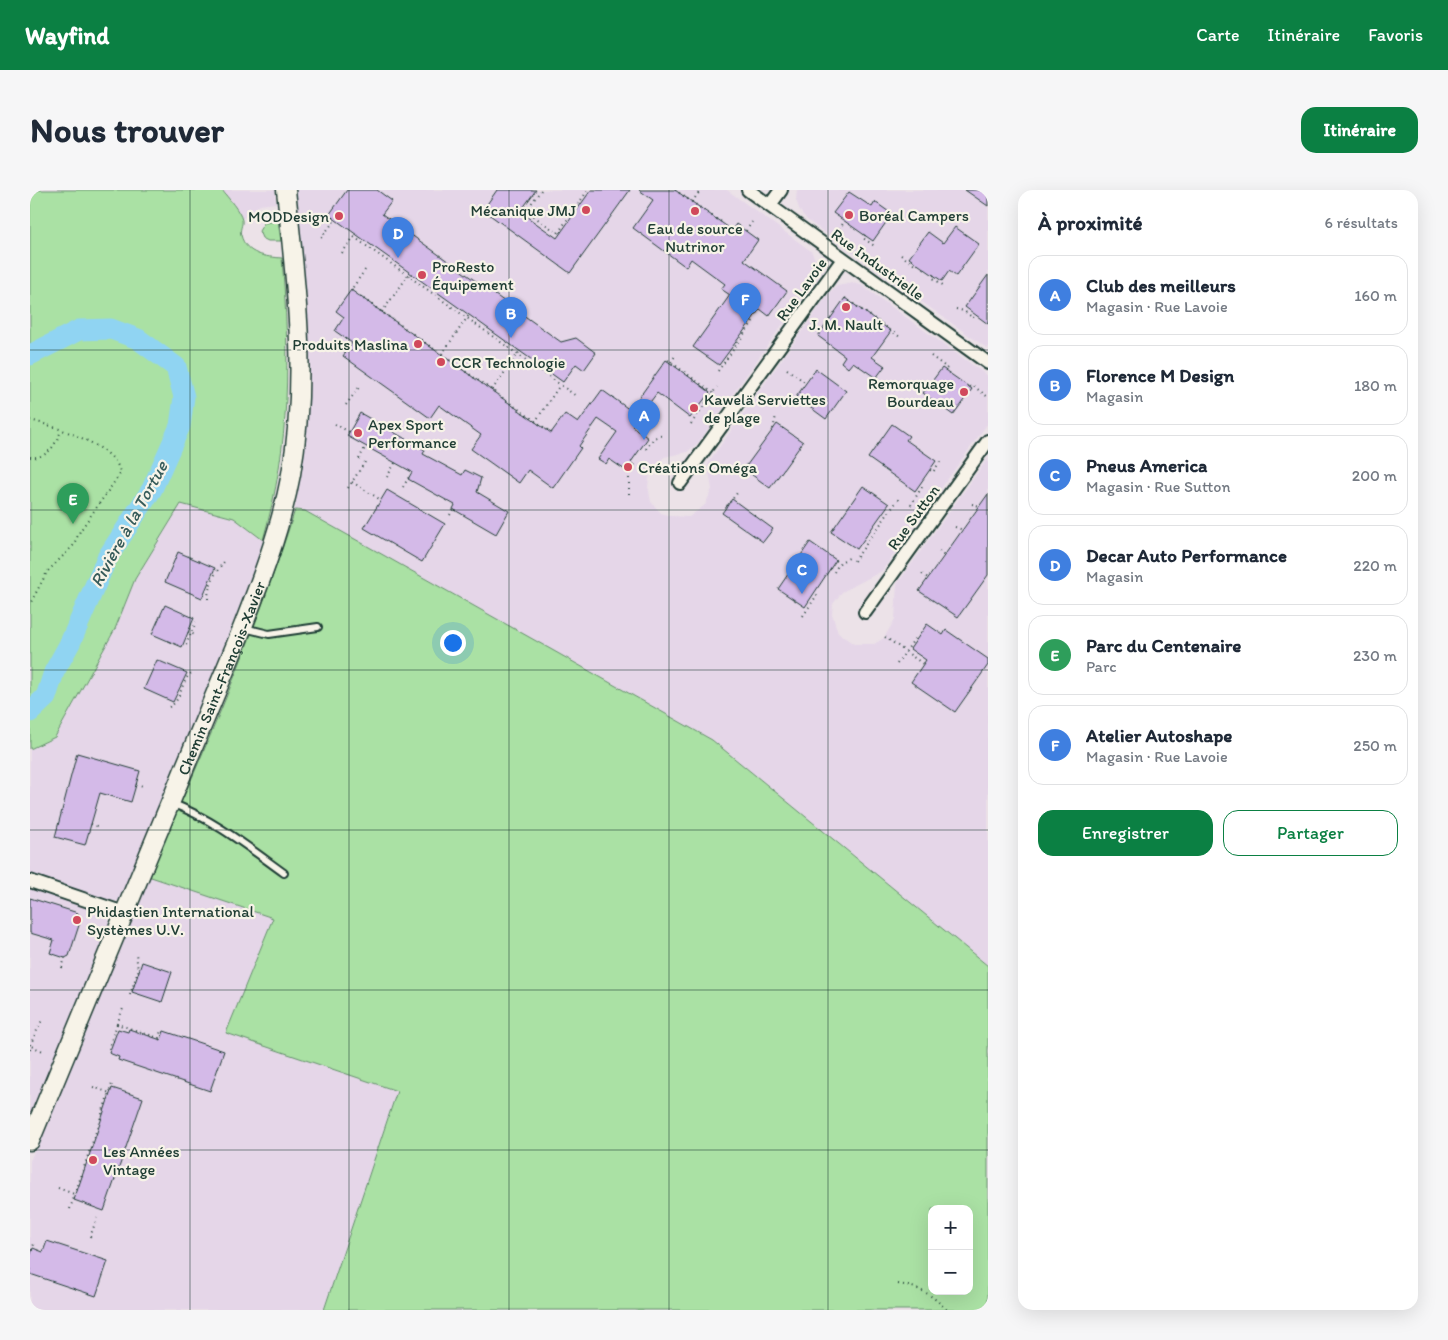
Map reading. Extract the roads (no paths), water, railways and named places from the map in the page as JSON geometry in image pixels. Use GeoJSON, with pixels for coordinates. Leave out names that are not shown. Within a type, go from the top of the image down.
{"type":"FeatureCollection","features":[{"type":"Feature","properties":{"kind":"street","name":"Chemin Saint-François-Xavier"},"geometry":{"type":"LineString","coordinates":[[30,1141],[243,627],[280,520],[295,442],[299,356],[286,190]]}},
{"type":"Feature","properties":{"kind":"street","name":"Rue Industrielle"},"geometry":{"type":"LineString","coordinates":[[748,190],[988,363]]}},
{"type":"Feature","properties":{"kind":"street"},"geometry":{"type":"LineString","coordinates":[[770,205],[781,190]]}},
{"type":"Feature","properties":{"kind":"street","name":"Rue Lavoie"},"geometry":{"type":"LineString","coordinates":[[680,483],[843,259]]}},
{"type":"Feature","properties":{"kind":"street","name":"Rue Sutton"},"geometry":{"type":"LineString","coordinates":[[865,612],[988,441]]}},
{"type":"Feature","properties":{"kind":"street"},"geometry":{"type":"LineString","coordinates":[[30,881],[124,913]]}},
{"type":"Feature","properties":{"kind":"lane"},"geometry":{"type":"LineString","coordinates":[[243,627],[269,634],[318,627]]}},
{"type":"Feature","properties":{"kind":"lane"},"geometry":{"type":"LineString","coordinates":[[170,803],[198,814],[219,826],[284,873]]}},
{"type":"Feature","properties":{"kind":"waterway","name":"Rivière à la Tortue"},"geometry":{"type":"LineString","coordinates":[[30,355],[79,330],[111,329],[138,339],[176,367],[184,397],[180,426],[152,489],[107,558],[70,643],[54,672],[46,697],[30,712]]}},
{"type":"Feature","properties":{"kind":"place","name":"Mécanique JMJ"},"geometry":{"type":"Point","coordinates":[586,210]}},
{"type":"Feature","properties":{"kind":"place","name":"Eau de source Nutrinor"},"geometry":{"type":"Point","coordinates":[695,211]}},
{"type":"Feature","properties":{"kind":"place","name":"Boréal Campers"},"geometry":{"type":"Point","coordinates":[849,215]}},
{"type":"Feature","properties":{"kind":"place","name":"MODDesign"},"geometry":{"type":"Point","coordinates":[339,216]}},
{"type":"Feature","properties":{"kind":"place","name":"Decar Auto Performance"},"geometry":{"type":"Point","coordinates":[398,258]}},
{"type":"Feature","properties":{"kind":"place","name":"ProResto Équipement"},"geometry":{"type":"Point","coordinates":[422,275]}},
{"type":"Feature","properties":{"kind":"place","name":"J. M. Nault"},"geometry":{"type":"Point","coordinates":[846,307]}},
{"type":"Feature","properties":{"kind":"place","name":"Atelier Autoshape"},"geometry":{"type":"Point","coordinates":[745,324]}},
{"type":"Feature","properties":{"kind":"place","name":"Florence M Design"},"geometry":{"type":"Point","coordinates":[511,338]}},
{"type":"Feature","properties":{"kind":"place","name":"Produits Maslina"},"geometry":{"type":"Point","coordinates":[418,344]}},
{"type":"Feature","properties":{"kind":"place","name":"CCR Technologie"},"geometry":{"type":"Point","coordinates":[441,362]}},
{"type":"Feature","properties":{"kind":"place","name":"Remorquage Bourdeau"},"geometry":{"type":"Point","coordinates":[964,392]}},
{"type":"Feature","properties":{"kind":"place","name":"Kawelä Serviettes de plage"},"geometry":{"type":"Point","coordinates":[694,408]}},
{"type":"Feature","properties":{"kind":"place","name":"Apex Sport Performance"},"geometry":{"type":"Point","coordinates":[358,433]}},
{"type":"Feature","properties":{"kind":"place","name":"Club des meilleurs"},"geometry":{"type":"Point","coordinates":[644,440]}},
{"type":"Feature","properties":{"kind":"place","name":"Créations Oméga"},"geometry":{"type":"Point","coordinates":[628,467]}},
{"type":"Feature","properties":{"kind":"place","name":"Parc du Centenaire"},"geometry":{"type":"Point","coordinates":[73,524]}},
{"type":"Feature","properties":{"kind":"place","name":"Pneus America"},"geometry":{"type":"Point","coordinates":[802,594]}},
{"type":"Feature","properties":{"kind":"place","name":"Phidastien International Systèmes U.V."},"geometry":{"type":"Point","coordinates":[77,920]}},
{"type":"Feature","properties":{"kind":"place","name":"Les Années Vintage"},"geometry":{"type":"Point","coordinates":[93,1160]}}]}
